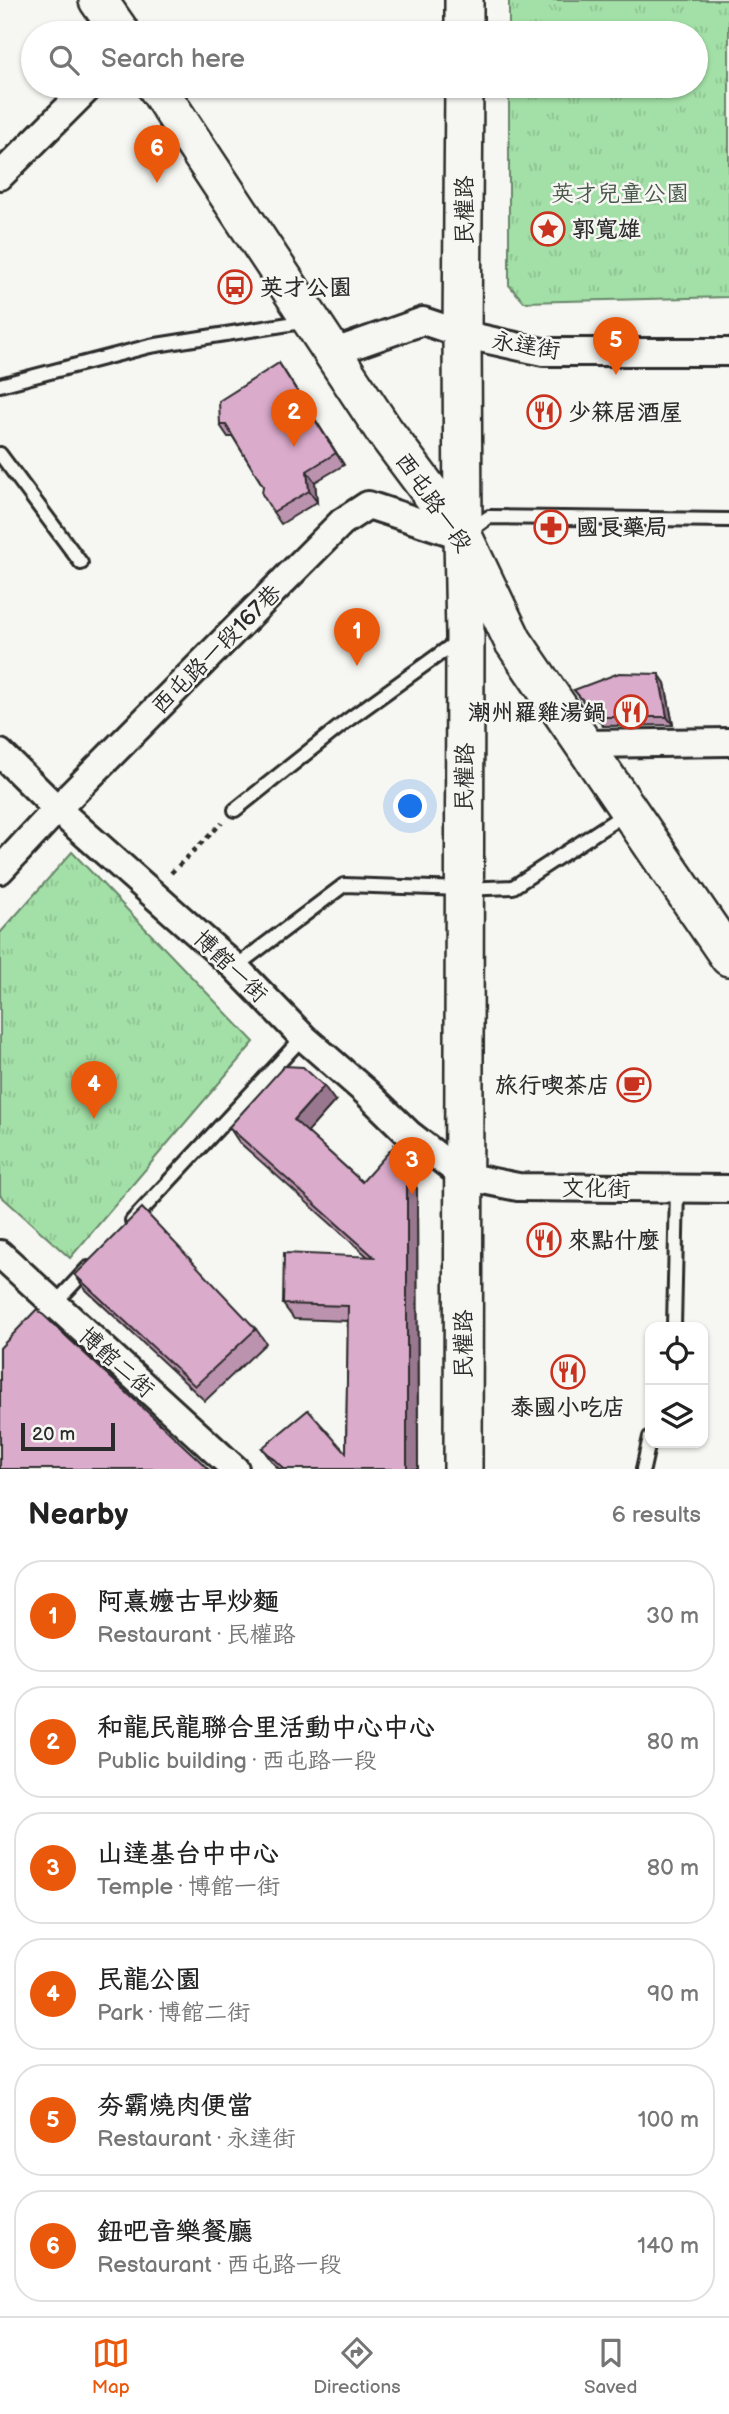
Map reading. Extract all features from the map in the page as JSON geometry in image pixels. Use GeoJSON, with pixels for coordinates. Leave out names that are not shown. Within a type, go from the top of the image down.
{"type":"FeatureCollection","features":[{"type":"Feature","properties":{"kind":"street"},"geometry":{"type":"LineString","coordinates":[[98,0],[113,21]]}},
{"type":"Feature","properties":{"kind":"street"},"geometry":{"type":"LineString","coordinates":[[464,0],[464,21]]}},
{"type":"Feature","properties":{"kind":"street"},"geometry":{"type":"LineString","coordinates":[[0,176],[78,98]]}},
{"type":"Feature","properties":{"kind":"street","name":"西屯路一段"},"geometry":{"type":"LineString","coordinates":[[164,98],[383,429],[463,536],[513,641],[729,957]]}},
{"type":"Feature","properties":{"kind":"street","name":"民權路"},"geometry":{"type":"LineString","coordinates":[[463,1469],[466,636],[462,334],[464,98]]}},
{"type":"Feature","properties":{"kind":"street","name":"永達街"},"geometry":{"type":"LineString","coordinates":[[332,353],[423,321],[462,334],[543,352],[729,352]]}},
{"type":"Feature","properties":{"kind":"street","name":"西屯路一段167巷"},"geometry":{"type":"LineString","coordinates":[[0,870],[57,809],[342,522],[369,505],[463,536]]}},
{"type":"Feature","properties":{"kind":"street"},"geometry":{"type":"LineString","coordinates":[[585,744],[729,741]]}},
{"type":"Feature","properties":{"kind":"street","name":"博館一街"},"geometry":{"type":"LineString","coordinates":[[0,753],[57,809],[235,967],[303,1037],[409,1134],[463,1176]]}},
{"type":"Feature","properties":{"kind":"street","name":"文化街"},"geometry":{"type":"LineString","coordinates":[[463,1176],[518,1187],[729,1189]]}},
{"type":"Feature","properties":{"kind":"street","name":"博館二街"},"geometry":{"type":"LineString","coordinates":[[0,1254],[235,1469]]}},
{"type":"Feature","properties":{"kind":"lane"},"geometry":{"type":"LineString","coordinates":[[0,385],[150,346],[310,320]]}},
{"type":"Feature","properties":{"kind":"lane"},"geometry":{"type":"LineString","coordinates":[[0,454],[80,563]]}},
{"type":"Feature","properties":{"kind":"lane"},"geometry":{"type":"LineString","coordinates":[[463,536],[489,517],[729,520]]}},
{"type":"Feature","properties":{"kind":"lane"},"geometry":{"type":"LineString","coordinates":[[235,810],[348,720],[466,636]]}},
{"type":"Feature","properties":{"kind":"lane"},"geometry":{"type":"LineString","coordinates":[[235,967],[344,885],[463,889],[513,887],[629,811]]}},
{"type":"Feature","properties":{"kind":"lane"},"geometry":{"type":"LineString","coordinates":[[127,1226],[303,1037]]}},
{"type":"Feature","properties":{"kind":"lane"},"geometry":{"type":"LineString","coordinates":[[674,1322],[677,1189]]}},
{"type":"Feature","properties":{"kind":"lane"},"geometry":{"type":"LineString","coordinates":[[27,1333],[100,1256]]}},
{"type":"Feature","properties":{"kind":"lane"},"geometry":{"type":"LineString","coordinates":[[643,1469],[648,1448]]}},
{"type":"Feature","properties":{"kind":"path"},"geometry":{"type":"LineString","coordinates":[[152,892],[235,810]]}},
{"type":"Feature","properties":{"kind":"green space","name":"英才兒童公園"},"geometry":{"type":"Polygon","coordinates":[[[509,0],[729,0],[729,297],[524,302],[509,285],[509,98],[708,98],[708,21],[509,21],[509,0]]]}},
{"type":"Feature","properties":{"kind":"green space"},"geometry":{"type":"Polygon","coordinates":[[[72,852],[254,1042],[70,1258],[0,1195],[0,933],[72,852]]]}},
{"type":"Feature","properties":{"kind":"building"},"geometry":{"type":"Polygon","coordinates":[[[279,363],[336,453],[307,471],[309,491],[273,512],[262,494],[263,486],[226,425],[220,425],[219,401],[279,363]]]}},
{"type":"Feature","properties":{"kind":"building","name":"潮州羅雞湯鍋"},"geometry":{"type":"Polygon","coordinates":[[[619,673],[659,674],[667,717],[597,717],[574,690],[619,673]]]}},
{"type":"Feature","properties":{"kind":"building"},"geometry":{"type":"Polygon","coordinates":[[[284,1066],[303,1067],[324,1086],[294,1120],[362,1182],[394,1146],[407,1174],[407,1469],[284,1469],[262,1448],[308,1410],[346,1453],[348,1306],[283,1304],[284,1253],[374,1257],[229,1127],[284,1066]]]}},
{"type":"Feature","properties":{"kind":"building"},"geometry":{"type":"Polygon","coordinates":[[[142,1208],[256,1329],[195,1386],[75,1275],[142,1208]]]}},
{"type":"Feature","properties":{"kind":"building"},"geometry":{"type":"Polygon","coordinates":[[[37,1309],[208,1469],[0,1469],[0,1348],[37,1309]]]}},
{"type":"Feature","properties":{"kind":"place","name":"鈕吧音樂餐廳"},"geometry":{"type":"Point","coordinates":[157,183]}},
{"type":"Feature","properties":{"kind":"place","name":"郭寬雄"},"geometry":{"type":"Point","coordinates":[548,229]}},
{"type":"Feature","properties":{"kind":"place","name":"英才公園"},"geometry":{"type":"Point","coordinates":[235,287]}},
{"type":"Feature","properties":{"kind":"place","name":"夯霸燒肉便當"},"geometry":{"type":"Point","coordinates":[616,375]}},
{"type":"Feature","properties":{"kind":"place","name":"少箖居酒屋"},"geometry":{"type":"Point","coordinates":[544,412]}},
{"type":"Feature","properties":{"kind":"place","name":"和龍民龍聯合里活動中心中心"},"geometry":{"type":"Point","coordinates":[294,447]}},
{"type":"Feature","properties":{"kind":"place","name":"國良藥局"},"geometry":{"type":"Point","coordinates":[551,527]}},
{"type":"Feature","properties":{"kind":"place","name":"阿熹嬤古早炒麵"},"geometry":{"type":"Point","coordinates":[357,666]}},
{"type":"Feature","properties":{"kind":"place","name":"潮州羅雞湯鍋"},"geometry":{"type":"Point","coordinates":[631,712]}},
{"type":"Feature","properties":{"kind":"place","name":"旅行喫茶店"},"geometry":{"type":"Point","coordinates":[634,1085]}},
{"type":"Feature","properties":{"kind":"place","name":"民龍公園"},"geometry":{"type":"Point","coordinates":[94,1119]}},
{"type":"Feature","properties":{"kind":"place","name":"山達基台中中心"},"geometry":{"type":"Point","coordinates":[412,1195]}},
{"type":"Feature","properties":{"kind":"place","name":"來點什麼"},"geometry":{"type":"Point","coordinates":[544,1240]}},
{"type":"Feature","properties":{"kind":"place","name":"泰國小吃店"},"geometry":{"type":"Point","coordinates":[568,1372]}}]}
